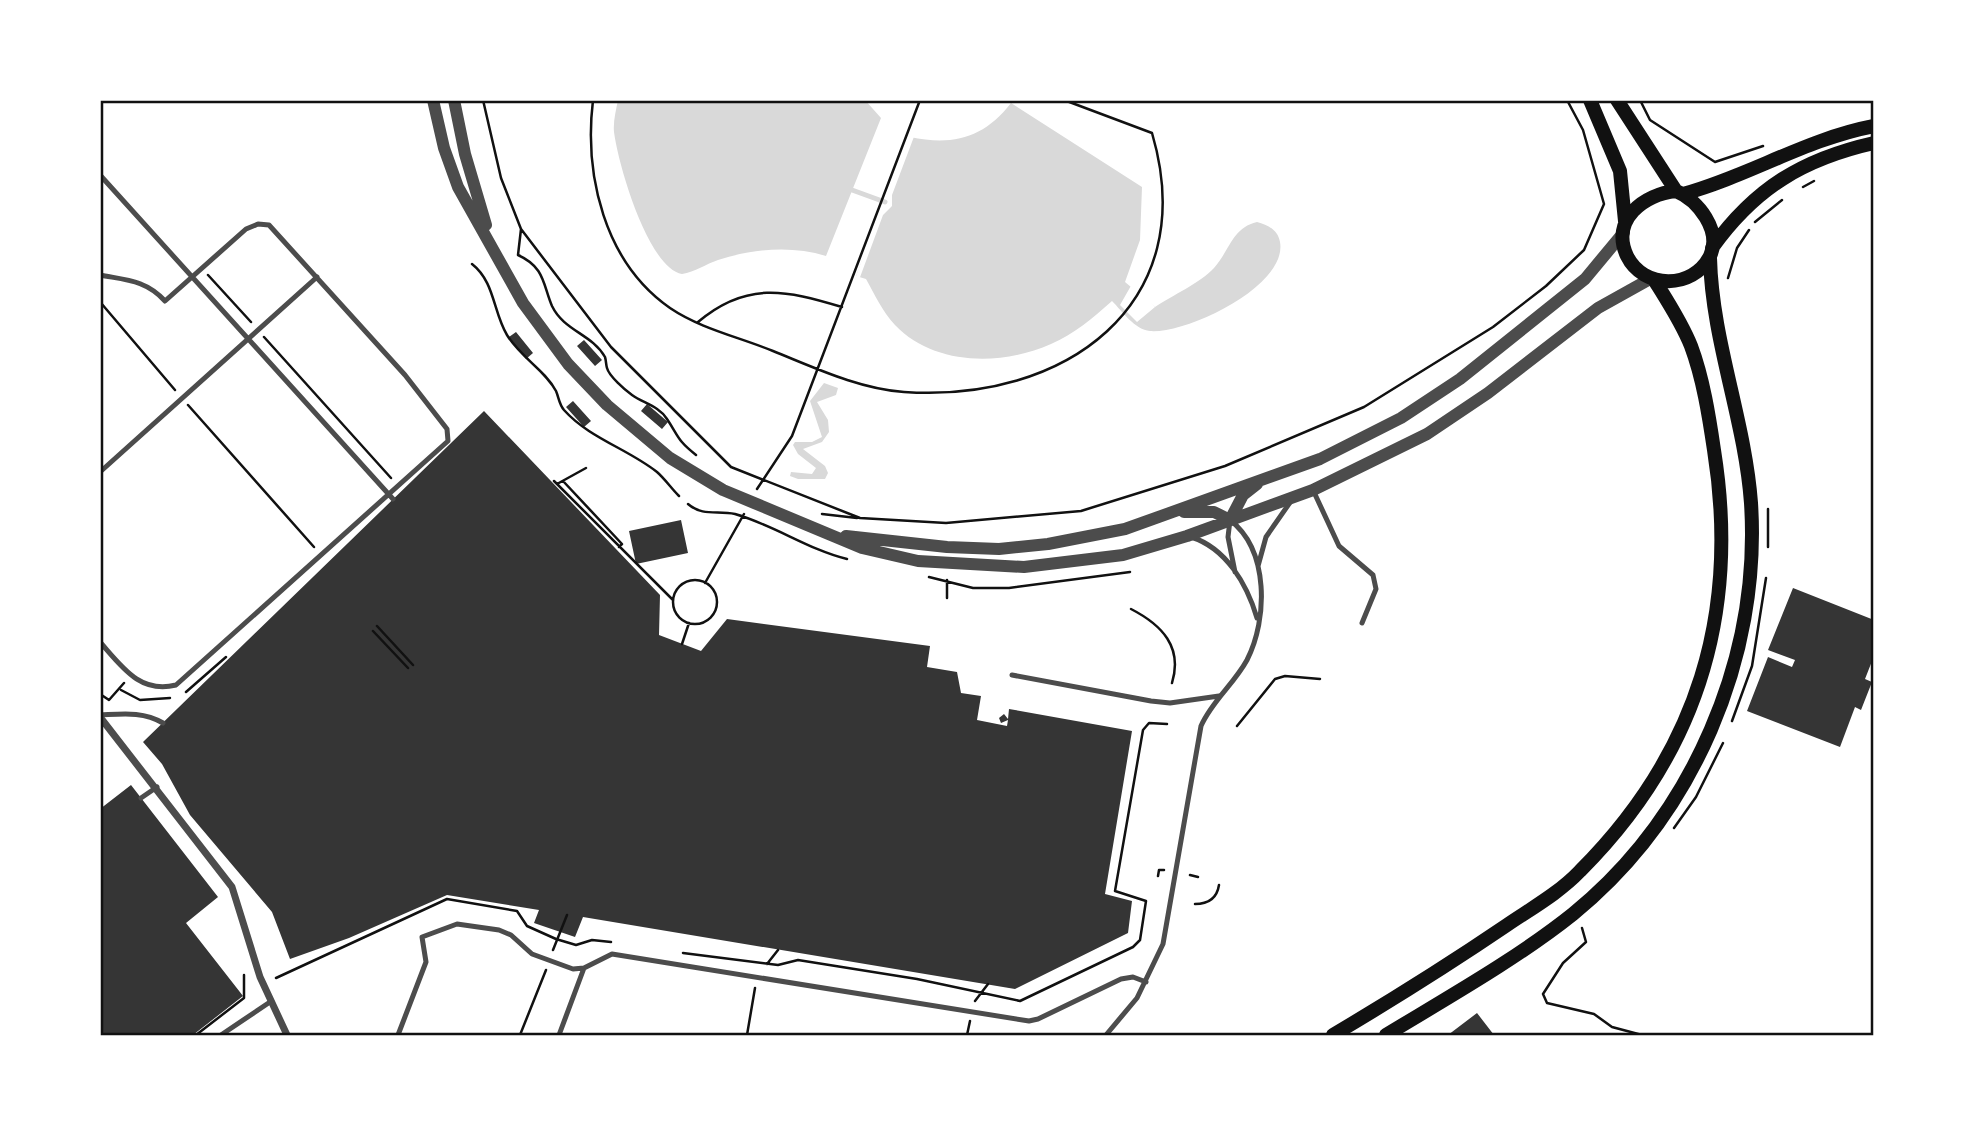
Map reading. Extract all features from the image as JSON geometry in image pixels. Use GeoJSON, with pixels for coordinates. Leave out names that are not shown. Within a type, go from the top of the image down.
{"type":"FeatureCollection","features":[{"type":"Feature","properties":{"kind":"main road"},"geometry":{"type":"LineString","coordinates":[[1590,100],[1620,172],[1626,254],[1639,273],[1653,280],[1679,281],[1711,253],[1745,208],[1776,182],[1818,160],[1874,143]]}},
{"type":"Feature","properties":{"kind":"main road"},"geometry":{"type":"LineString","coordinates":[[1387,1035],[1537,941],[1572,915],[1632,855],[1684,784],[1717,715],[1739,645],[1746,606],[1751,501],[1715,310],[1705,215],[1679,192],[1617,100]]}},
{"type":"Feature","properties":{"kind":"main road"},"geometry":{"type":"LineString","coordinates":[[1624,228],[1644,201],[1662,192],[1679,192],[1727,181],[1803,145],[1874,126]]}},
{"type":"Feature","properties":{"kind":"main road"},"geometry":{"type":"LineString","coordinates":[[1332,1035],[1549,898],[1578,873],[1607,842],[1659,770],[1693,702],[1713,633],[1721,592],[1723,515],[1712,432],[1692,349],[1653,280]]}},
{"type":"Feature","properties":{"kind":"street"},"geometry":{"type":"LineString","coordinates":[[433,100],[454,178],[523,303],[568,364],[607,405],[647,441],[686,469],[750,503],[862,548],[918,561],[1024,567],[1123,555],[1187,536],[1296,496],[1427,434],[1488,393],[1598,308],[1653,280]]}},
{"type":"Feature","properties":{"kind":"street"},"geometry":{"type":"LineString","coordinates":[[454,100],[465,154],[489,239]]}},
{"type":"Feature","properties":{"kind":"street"},"geometry":{"type":"LineString","coordinates":[[832,535],[920,545],[999,549],[1097,536],[1174,513],[1239,486],[1269,478],[1349,446],[1431,399],[1585,279],[1624,228]]}},
{"type":"Feature","properties":{"kind":"street"},"geometry":{"type":"LineString","coordinates":[[1230,520],[1243,495],[1269,478]]}},
{"type":"Feature","properties":{"kind":"street"},"geometry":{"type":"LineString","coordinates":[[1174,513],[1214,512],[1230,520]]}},
{"type":"Feature","properties":{"kind":"street"},"geometry":{"type":"LineString","coordinates":[[100,716],[232,887],[270,1002],[287,1035]]}},
{"type":"Feature","properties":{"kind":"lane"},"geometry":{"type":"LineString","coordinates":[[100,175],[393,499]]}},
{"type":"Feature","properties":{"kind":"lane"},"geometry":{"type":"LineString","coordinates":[[100,275],[138,281],[151,287],[165,301],[246,229],[263,224],[282,236],[405,375],[447,429],[449,441],[176,685],[159,688],[140,683],[100,642]]}},
{"type":"Feature","properties":{"kind":"lane"},"geometry":{"type":"LineString","coordinates":[[100,472],[317,277]]}},
{"type":"Feature","properties":{"kind":"lane"},"geometry":{"type":"LineString","coordinates":[[1313,489],[1339,546],[1373,575],[1376,589],[1362,623]]}},
{"type":"Feature","properties":{"kind":"lane"},"geometry":{"type":"LineString","coordinates":[[1106,1035],[1123,1017],[1146,982],[1163,944],[1201,726],[1219,696],[1246,661],[1258,621],[1258,566],[1266,537],[1296,496]]}},
{"type":"Feature","properties":{"kind":"lane"},"geometry":{"type":"LineString","coordinates":[[1230,520],[1246,537],[1258,566]]}},
{"type":"Feature","properties":{"kind":"lane"},"geometry":{"type":"LineString","coordinates":[[1230,520],[1228,537],[1235,572]]}},
{"type":"Feature","properties":{"kind":"lane"},"geometry":{"type":"LineString","coordinates":[[1187,536],[1219,551],[1252,601],[1258,621]]}},
{"type":"Feature","properties":{"kind":"lane"},"geometry":{"type":"LineString","coordinates":[[1012,675],[1151,702],[1170,703],[1219,696]]}},
{"type":"Feature","properties":{"kind":"lane"},"geometry":{"type":"LineString","coordinates":[[100,716],[135,714],[154,717],[163,723]]}},
{"type":"Feature","properties":{"kind":"lane"},"geometry":{"type":"LineString","coordinates":[[141,799],[157,787]]}},
{"type":"Feature","properties":{"kind":"lane"},"geometry":{"type":"LineString","coordinates":[[398,1035],[426,962],[422,937],[457,923],[499,930],[550,962],[573,970],[584,968],[612,954],[1029,1021],[1121,979],[1133,977],[1146,982]]}},
{"type":"Feature","properties":{"kind":"lane"},"geometry":{"type":"LineString","coordinates":[[559,1035],[584,968]]}},
{"type":"Feature","properties":{"kind":"lane"},"geometry":{"type":"LineString","coordinates":[[221,1035],[270,1002]]}},
{"type":"Feature","properties":{"kind":"path"},"geometry":{"type":"LineString","coordinates":[[483,100],[501,178],[522,229],[611,348],[731,467],[860,518]]}},
{"type":"Feature","properties":{"kind":"path"},"geometry":{"type":"LineString","coordinates":[[593,100],[590,152],[593,181],[614,238],[652,292],[696,323],[818,369],[901,392],[938,393],[1003,385],[1059,367],[1091,346],[1125,314],[1139,293],[1160,233],[1163,210],[1160,158],[1152,133],[1064,100]]}},
{"type":"Feature","properties":{"kind":"path"},"geometry":{"type":"LineString","coordinates":[[705,583],[762,480],[792,436],[920,100]]}},
{"type":"Feature","properties":{"kind":"path"},"geometry":{"type":"LineString","coordinates":[[817,514],[946,523],[1081,511],[1226,466],[1364,407],[1493,327],[1546,286],[1584,250],[1604,204],[1583,130],[1567,100]]}},
{"type":"Feature","properties":{"kind":"path"},"geometry":{"type":"LineString","coordinates":[[1641,102],[1650,120],[1715,162],[1773,143]]}},
{"type":"Feature","properties":{"kind":"path"},"geometry":{"type":"LineString","coordinates":[[522,229],[518,256],[528,260],[541,276],[552,306],[570,330],[582,333],[605,358],[607,370],[632,395],[650,403],[667,419],[677,440],[705,463]]}},
{"type":"Feature","properties":{"kind":"path"},"geometry":{"type":"LineString","coordinates":[[472,264],[487,281],[505,331],[519,355],[537,368],[556,391],[561,406],[571,418],[580,427],[607,440],[657,472],[679,496]]}},
{"type":"Feature","properties":{"kind":"path"},"geometry":{"type":"LineString","coordinates":[[202,268],[398,485]]}},
{"type":"Feature","properties":{"kind":"path"},"geometry":{"type":"LineString","coordinates":[[696,323],[725,302],[754,293],[792,293],[842,307]]}},
{"type":"Feature","properties":{"kind":"path"},"geometry":{"type":"LineString","coordinates":[[101,303],[182,399],[322,555]]}},
{"type":"Feature","properties":{"kind":"path"},"geometry":{"type":"LineString","coordinates":[[586,468],[556,482],[673,600]]}},
{"type":"Feature","properties":{"kind":"path"},"geometry":{"type":"LineString","coordinates":[[563,481],[622,544],[619,547]]}},
{"type":"Feature","properties":{"kind":"path"},"geometry":{"type":"LineString","coordinates":[[747,484],[758,488]]}},
{"type":"Feature","properties":{"kind":"path"},"geometry":{"type":"LineString","coordinates":[[688,504],[706,513],[743,517],[829,554]]}},
{"type":"Feature","properties":{"kind":"path"},"geometry":{"type":"LineString","coordinates":[[946,571],[947,598]]}},
{"type":"Feature","properties":{"kind":"path"},"geometry":{"type":"LineString","coordinates":[[698,580],[705,583],[715,594],[716,608],[707,621],[689,623],[676,613],[673,600],[675,593],[684,583],[698,580]]}},
{"type":"Feature","properties":{"kind":"path"},"geometry":{"type":"LineString","coordinates":[[1131,609],[1157,625],[1173,647],[1177,665],[1172,683]]}},
{"type":"Feature","properties":{"kind":"path"},"geometry":{"type":"LineString","coordinates":[[682,644],[689,623]]}},
{"type":"Feature","properties":{"kind":"path"},"geometry":{"type":"LineString","coordinates":[[377,626],[413,665]]}},
{"type":"Feature","properties":{"kind":"path"},"geometry":{"type":"LineString","coordinates":[[373,631],[408,668]]}},
{"type":"Feature","properties":{"kind":"path"},"geometry":{"type":"LineString","coordinates":[[1237,726],[1275,679],[1285,676],[1320,679]]}},
{"type":"Feature","properties":{"kind":"path"},"geometry":{"type":"LineString","coordinates":[[100,694],[109,700],[121,690]]}},
{"type":"Feature","properties":{"kind":"path"},"geometry":{"type":"LineString","coordinates":[[673,951],[768,964],[798,960],[917,979],[1013,1000],[1029,998],[1133,947],[1140,940],[1146,901],[1115,891],[1143,730],[1149,723],[1167,724]]}},
{"type":"Feature","properties":{"kind":"path"},"geometry":{"type":"LineString","coordinates":[[1158,876],[1159,870],[1164,870]]}},
{"type":"Feature","properties":{"kind":"path"},"geometry":{"type":"LineString","coordinates":[[1190,875],[1198,877]]}},
{"type":"Feature","properties":{"kind":"path"},"geometry":{"type":"LineString","coordinates":[[1195,905],[1209,902],[1217,894],[1219,884]]}},
{"type":"Feature","properties":{"kind":"path"},"geometry":{"type":"LineString","coordinates":[[276,978],[447,899],[517,911],[527,926],[576,945],[587,944],[592,940],[619,943]]}},
{"type":"Feature","properties":{"kind":"path"},"geometry":{"type":"LineString","coordinates":[[520,1035],[567,915]]}},
{"type":"Feature","properties":{"kind":"path"},"geometry":{"type":"LineString","coordinates":[[1572,915],[1581,925],[1587,942],[1563,963],[1552,979],[1543,994],[1547,1003],[1594,1014],[1612,1027],[1642,1035]]}},
{"type":"Feature","properties":{"kind":"path"},"geometry":{"type":"LineString","coordinates":[[747,1035],[757,976],[778,950]]}},
{"type":"Feature","properties":{"kind":"path"},"geometry":{"type":"LineString","coordinates":[[196,1035],[244,999],[244,975]]}},
{"type":"Feature","properties":{"kind":"path"},"geometry":{"type":"LineString","coordinates":[[973,1003],[988,984]]}},
{"type":"Feature","properties":{"kind":"path"},"geometry":{"type":"LineString","coordinates":[[967,1035],[970,1020]]}},
{"type":"Feature","properties":{"kind":"shaded area"},"geometry":{"type":"Polygon","coordinates":[[[618,100],[865,100],[881,118],[826,256],[799,250],[758,251],[718,260],[682,274],[669,267],[658,254],[628,189],[614,132],[618,100]]]}},
{"type":"Feature","properties":{"kind":"shaded area"},"geometry":{"type":"Polygon","coordinates":[[[1011,103],[1142,187],[1140,240],[1125,282],[1155,307],[1194,284],[1214,268],[1237,234],[1257,222],[1272,229],[1280,242],[1278,259],[1268,275],[1232,304],[1187,325],[1166,330],[1144,330],[1112,301],[1083,325],[1059,340],[1011,356],[969,358],[949,355],[911,338],[890,320],[866,279],[856,276],[910,137],[926,140],[954,139],[979,132],[1001,115],[1011,103]]]}},
{"type":"Feature","properties":{"kind":"shaded area"},"geometry":{"type":"Polygon","coordinates":[[[824,383],[838,388],[836,395],[817,402],[828,420],[829,432],[822,442],[803,449],[825,466],[828,473],[825,479],[798,479],[790,476],[791,472],[812,474],[816,468],[798,454],[793,445],[795,442],[812,442],[822,437],[810,401],[824,383]]]}},
{"type":"Feature","properties":{"kind":"pier"},"geometry":{"type":"Polygon","coordinates":[[[908,134],[915,134],[892,195],[892,206],[883,215],[859,280],[855,279],[908,134]]]}},
{"type":"Feature","properties":{"kind":"pier"},"geometry":{"type":"Polygon","coordinates":[[[1132,284],[1155,307],[1137,322],[1120,305],[1132,284]]]}},
{"type":"Feature","properties":{"kind":"building"},"geometry":{"type":"Polygon","coordinates":[[[516,332],[533,353],[526,359],[509,337],[516,332]]]}},
{"type":"Feature","properties":{"kind":"building"},"geometry":{"type":"Polygon","coordinates":[[[584,340],[602,360],[595,366],[577,346],[584,340]]]}},
{"type":"Feature","properties":{"kind":"building"},"geometry":{"type":"Polygon","coordinates":[[[573,401],[591,421],[584,427],[566,407],[573,401]]]}},
{"type":"Feature","properties":{"kind":"building"},"geometry":{"type":"Polygon","coordinates":[[[647,404],[668,422],[662,429],[641,411],[647,404]]]}},
{"type":"Feature","properties":{"kind":"building"},"geometry":{"type":"Polygon","coordinates":[[[484,411],[660,595],[659,635],[701,651],[727,619],[930,646],[927,667],[957,672],[961,693],[981,696],[977,720],[1007,726],[1008,720],[1001,723],[999,718],[1004,714],[1008,719],[1009,709],[1132,731],[1105,894],[1132,901],[1128,933],[1015,989],[583,917],[575,937],[534,923],[539,910],[447,895],[349,938],[290,959],[272,912],[190,815],[162,764],[143,742],[484,411]]]}},
{"type":"Feature","properties":{"kind":"building"},"geometry":{"type":"Polygon","coordinates":[[[681,520],[688,553],[636,564],[629,531],[681,520]]]}},
{"type":"Feature","properties":{"kind":"building"},"geometry":{"type":"Polygon","coordinates":[[[1793,588],[1874,620],[1874,656],[1865,679],[1872,682],[1861,710],[1855,707],[1840,747],[1747,711],[1768,657],[1792,667],[1795,660],[1768,650],[1793,588]]]}},
{"type":"Feature","properties":{"kind":"building"},"geometry":{"type":"Polygon","coordinates":[[[131,785],[218,897],[186,923],[243,996],[193,1035],[100,1035],[100,809],[131,785]]]}},
{"type":"Feature","properties":{"kind":"building"},"geometry":{"type":"Polygon","coordinates":[[[1477,1013],[1494,1035],[1448,1035],[1477,1013]]]}},
{"type":"Feature","properties":{"kind":"waterway"},"geometry":{"type":"LineString","coordinates":[[852,190],[885,202]]}}]}
